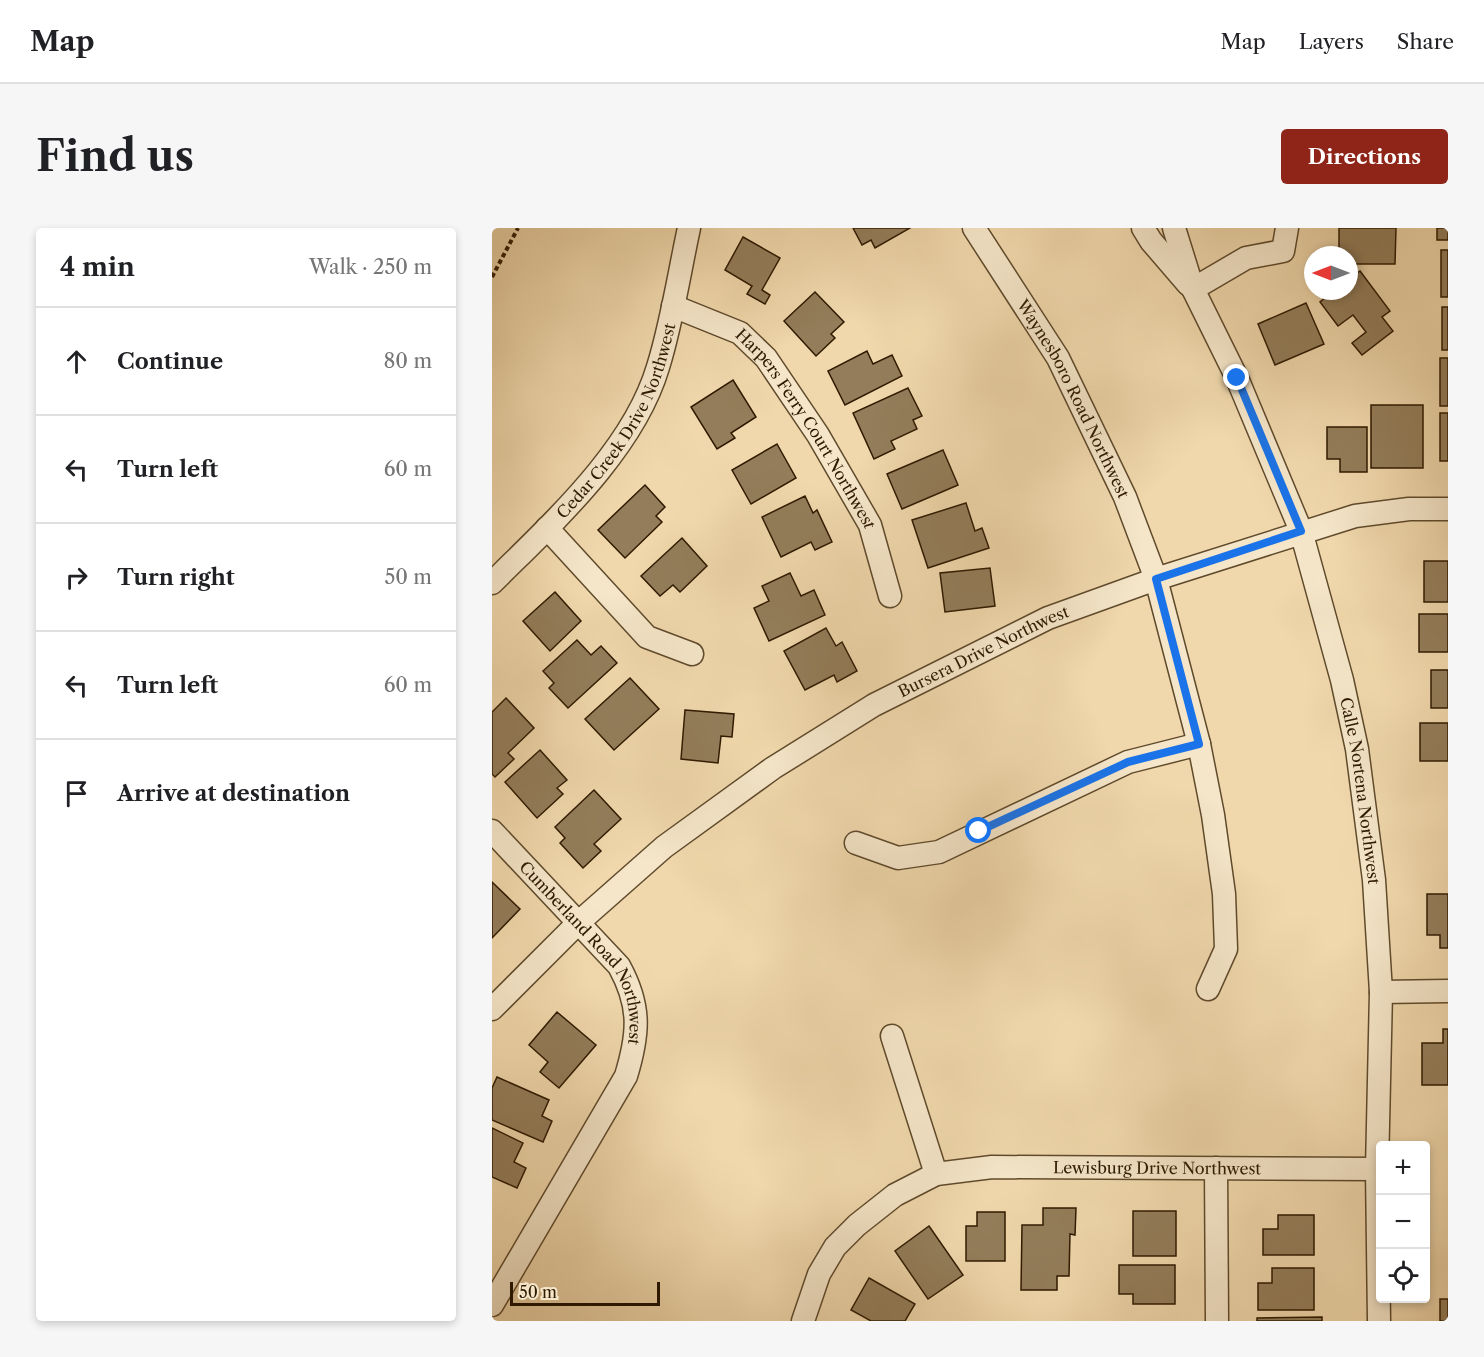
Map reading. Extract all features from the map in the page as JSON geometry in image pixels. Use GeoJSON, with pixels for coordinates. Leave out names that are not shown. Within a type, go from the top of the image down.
{"type":"FeatureCollection","features":[{"type":"Feature","properties":{"kind":"street","name":"Cedar Creek Drive Northwest"},"geometry":{"type":"LineString","coordinates":[[492,583],[547,528],[610,457],[635,420],[658,369],[689,228]]}},
{"type":"Feature","properties":{"kind":"street","name":"Waynesboro Road Northwest"},"geometry":{"type":"LineString","coordinates":[[974,228],[1058,358],[1125,497],[1156,579],[1199,744],[1214,815],[1224,894],[1226,949],[1208,989]]}},
{"type":"Feature","properties":{"kind":"street","name":"Calle Nortena Northwest"},"geometry":{"type":"LineString","coordinates":[[1143,228],[1151,242],[1193,289]]}},
{"type":"Feature","properties":{"kind":"street","name":"Calle Nortena Northwest"},"geometry":{"type":"LineString","coordinates":[[1174,228],[1193,289],[1237,378],[1301,531],[1342,680],[1357,749],[1374,880],[1381,992],[1378,1141]]}},
{"type":"Feature","properties":{"kind":"street"},"geometry":{"type":"LineString","coordinates":[[1193,289],[1246,258],[1283,251],[1287,228]]}},
{"type":"Feature","properties":{"kind":"street","name":"Harpers Ferry Court Northwest"},"geometry":{"type":"LineString","coordinates":[[673,306],[741,333],[766,358],[818,435],[870,525],[890,596]]}},
{"type":"Feature","properties":{"kind":"street","name":"Bursera Drive Northwest"},"geometry":{"type":"LineString","coordinates":[[492,1009],[579,922],[664,847],[773,768],[874,705],[1048,618],[1156,579],[1301,531],[1355,516],[1409,509],[1448,509]]}},
{"type":"Feature","properties":{"kind":"street"},"geometry":{"type":"LineString","coordinates":[[547,528],[647,637],[692,654]]}},
{"type":"Feature","properties":{"kind":"street"},"geometry":{"type":"LineString","coordinates":[[856,843],[898,858],[939,852],[1128,762],[1199,744]]}},
{"type":"Feature","properties":{"kind":"street","name":"Cumberland Road Northwest"},"geometry":{"type":"LineString","coordinates":[[492,831],[619,966],[631,988],[637,1017],[634,1049],[626,1076],[492,1305]]}},
{"type":"Feature","properties":{"kind":"street"},"geometry":{"type":"LineString","coordinates":[[1381,992],[1448,991]]}},
{"type":"Feature","properties":{"kind":"street"},"geometry":{"type":"LineString","coordinates":[[892,1036],[936,1174]]}},
{"type":"Feature","properties":{"kind":"street","name":"Lewisburg Drive Northwest"},"geometry":{"type":"LineString","coordinates":[[803,1321],[819,1274],[835,1247],[895,1195],[936,1174],[992,1167],[1376,1169]]}},
{"type":"Feature","properties":{"kind":"street"},"geometry":{"type":"LineString","coordinates":[[1216,1168],[1217,1321]]}},
{"type":"Feature","properties":{"kind":"street","name":"Calle Nortena Northwest"},"geometry":{"type":"LineString","coordinates":[[1377,1195],[1379,1321]]}},
{"type":"Feature","properties":{"kind":"path"},"geometry":{"type":"LineString","coordinates":[[492,277],[518,228]]}},
{"type":"Feature","properties":{"kind":"building"},"geometry":{"type":"Polygon","coordinates":[[[853,228],[910,228],[875,248],[871,240],[862,245],[853,228]]]}},
{"type":"Feature","properties":{"kind":"building"},"geometry":{"type":"Polygon","coordinates":[[[1339,228],[1396,228],[1395,264],[1358,264],[1358,246],[1339,246],[1339,228]]]}},
{"type":"Feature","properties":{"kind":"building"},"geometry":{"type":"Polygon","coordinates":[[[1437,228],[1448,228],[1448,240],[1437,240],[1437,228]]]}},
{"type":"Feature","properties":{"kind":"building"},"geometry":{"type":"Polygon","coordinates":[[[743,237],[780,258],[762,290],[770,295],[765,304],[747,294],[752,286],[725,270],[743,237]]]}},
{"type":"Feature","properties":{"kind":"building"},"geometry":{"type":"Polygon","coordinates":[[[1441,250],[1448,250],[1448,297],[1441,297],[1441,250]]]}},
{"type":"Feature","properties":{"kind":"building"},"geometry":{"type":"Polygon","coordinates":[[[1360,271],[1390,311],[1382,317],[1393,331],[1362,355],[1352,343],[1366,332],[1353,315],[1338,326],[1320,302],[1323,300],[1358,300],[1358,272],[1360,271]]]}},
{"type":"Feature","properties":{"kind":"building"},"geometry":{"type":"Polygon","coordinates":[[[815,292],[844,322],[831,334],[835,338],[816,356],[784,321],[815,292]]]}},
{"type":"Feature","properties":{"kind":"building"},"geometry":{"type":"Polygon","coordinates":[[[1306,303],[1324,344],[1275,365],[1258,324],[1306,303]]]}},
{"type":"Feature","properties":{"kind":"building"},"geometry":{"type":"Polygon","coordinates":[[[1442,307],[1448,307],[1448,350],[1442,350],[1442,307]]]}},
{"type":"Feature","properties":{"kind":"building"},"geometry":{"type":"Polygon","coordinates":[[[867,351],[873,364],[892,355],[902,376],[845,405],[828,371],[867,351]]]}},
{"type":"Feature","properties":{"kind":"building"},"geometry":{"type":"Polygon","coordinates":[[[1440,358],[1448,358],[1448,406],[1440,406],[1440,358]]]}},
{"type":"Feature","properties":{"kind":"building"},"geometry":{"type":"Polygon","coordinates":[[[733,380],[756,417],[731,433],[735,438],[717,449],[691,407],[733,380]]]}},
{"type":"Feature","properties":{"kind":"building"},"geometry":{"type":"Polygon","coordinates":[[[908,388],[922,416],[913,420],[917,429],[891,441],[895,449],[874,459],[853,413],[908,388]]]}},
{"type":"Feature","properties":{"kind":"building"},"geometry":{"type":"Polygon","coordinates":[[[1371,405],[1423,405],[1423,468],[1371,468],[1371,405]]]}},
{"type":"Feature","properties":{"kind":"building"},"geometry":{"type":"Polygon","coordinates":[[[1440,413],[1448,413],[1448,461],[1440,461],[1440,413]]]}},
{"type":"Feature","properties":{"kind":"building"},"geometry":{"type":"Polygon","coordinates":[[[1327,427],[1367,427],[1367,472],[1340,472],[1340,459],[1327,459],[1327,427]]]}},
{"type":"Feature","properties":{"kind":"building"},"geometry":{"type":"Polygon","coordinates":[[[777,444],[796,478],[751,504],[732,470],[777,444]]]}},
{"type":"Feature","properties":{"kind":"building"},"geometry":{"type":"Polygon","coordinates":[[[943,450],[958,485],[902,509],[887,474],[943,450]]]}},
{"type":"Feature","properties":{"kind":"building"},"geometry":{"type":"Polygon","coordinates":[[[645,485],[665,507],[656,516],[662,522],[625,558],[598,530],[645,485]]]}},
{"type":"Feature","properties":{"kind":"building"},"geometry":{"type":"Polygon","coordinates":[[[805,496],[813,513],[817,510],[832,542],[815,550],[811,542],[781,557],[762,517],[805,496]]]}},
{"type":"Feature","properties":{"kind":"building"},"geometry":{"type":"Polygon","coordinates":[[[966,503],[975,531],[982,528],[989,548],[928,568],[912,520],[966,503]]]}},
{"type":"Feature","properties":{"kind":"building"},"geometry":{"type":"Polygon","coordinates":[[[682,538],[707,566],[680,592],[673,585],[660,596],[641,576],[682,538]]]}},
{"type":"Feature","properties":{"kind":"building"},"geometry":{"type":"Polygon","coordinates":[[[1424,561],[1448,561],[1448,602],[1424,602],[1424,561]]]}},
{"type":"Feature","properties":{"kind":"building"},"geometry":{"type":"Polygon","coordinates":[[[990,568],[995,606],[945,612],[940,573],[990,568]]]}},
{"type":"Feature","properties":{"kind":"building"},"geometry":{"type":"Polygon","coordinates":[[[790,573],[801,596],[814,590],[825,615],[769,641],[754,608],[769,601],[762,586],[790,573]]]}},
{"type":"Feature","properties":{"kind":"building"},"geometry":{"type":"Polygon","coordinates":[[[555,592],[581,621],[550,651],[523,621],[555,592]]]}},
{"type":"Feature","properties":{"kind":"building"},"geometry":{"type":"Polygon","coordinates":[[[1419,614],[1448,614],[1448,652],[1419,652],[1419,614]]]}},
{"type":"Feature","properties":{"kind":"building"},"geometry":{"type":"Polygon","coordinates":[[[826,628],[836,646],[842,642],[857,671],[837,682],[834,675],[805,690],[784,651],[826,628]]]}},
{"type":"Feature","properties":{"kind":"building"},"geometry":{"type":"Polygon","coordinates":[[[577,640],[591,655],[601,646],[617,663],[568,708],[549,688],[554,683],[543,671],[577,640]]]}},
{"type":"Feature","properties":{"kind":"building"},"geometry":{"type":"Polygon","coordinates":[[[1431,670],[1448,670],[1448,708],[1431,708],[1431,670]]]}},
{"type":"Feature","properties":{"kind":"building"},"geometry":{"type":"Polygon","coordinates":[[[630,678],[659,709],[614,750],[585,719],[630,678]]]}},
{"type":"Feature","properties":{"kind":"building"},"geometry":{"type":"Polygon","coordinates":[[[506,698],[534,728],[508,753],[514,759],[495,777],[492,774],[492,712],[506,698]]]}},
{"type":"Feature","properties":{"kind":"building"},"geometry":{"type":"Polygon","coordinates":[[[685,710],[734,714],[732,737],[721,736],[718,763],[681,759],[685,710]]]}},
{"type":"Feature","properties":{"kind":"building"},"geometry":{"type":"Polygon","coordinates":[[[1420,723],[1448,723],[1448,761],[1420,761],[1420,723]]]}},
{"type":"Feature","properties":{"kind":"building"},"geometry":{"type":"Polygon","coordinates":[[[540,750],[567,780],[557,788],[563,794],[537,818],[505,782],[540,750]]]}},
{"type":"Feature","properties":{"kind":"building"},"geometry":{"type":"Polygon","coordinates":[[[594,790],[621,819],[594,844],[601,851],[583,868],[560,843],[565,838],[555,827],[594,790]]]}},
{"type":"Feature","properties":{"kind":"building"},"geometry":{"type":"Polygon","coordinates":[[[492,882],[520,909],[492,938],[492,882]]]}},
{"type":"Feature","properties":{"kind":"building"},"geometry":{"type":"Polygon","coordinates":[[[1427,894],[1448,894],[1448,948],[1440,948],[1440,935],[1427,935],[1427,894]]]}},
{"type":"Feature","properties":{"kind":"building"},"geometry":{"type":"Polygon","coordinates":[[[557,1012],[596,1045],[559,1088],[540,1072],[548,1062],[529,1045],[557,1012]]]}},
{"type":"Feature","properties":{"kind":"building"},"geometry":{"type":"Polygon","coordinates":[[[1443,1029],[1448,1029],[1448,1085],[1422,1085],[1422,1043],[1443,1043],[1443,1029]]]}},
{"type":"Feature","properties":{"kind":"building"},"geometry":{"type":"Polygon","coordinates":[[[497,1077],[549,1100],[542,1116],[552,1121],[543,1142],[492,1120],[492,1088],[497,1077]]]}},
{"type":"Feature","properties":{"kind":"building"},"geometry":{"type":"Polygon","coordinates":[[[492,1128],[523,1143],[514,1162],[526,1168],[517,1188],[492,1177],[492,1128]]]}},
{"type":"Feature","properties":{"kind":"building"},"geometry":{"type":"Polygon","coordinates":[[[1043,1208],[1076,1208],[1075,1235],[1070,1234],[1069,1276],[1057,1276],[1057,1290],[1021,1290],[1022,1225],[1043,1225],[1043,1208]]]}},
{"type":"Feature","properties":{"kind":"building"},"geometry":{"type":"Polygon","coordinates":[[[1133,1211],[1176,1211],[1176,1256],[1133,1256],[1133,1211]]]}},
{"type":"Feature","properties":{"kind":"building"},"geometry":{"type":"Polygon","coordinates":[[[977,1212],[1005,1212],[1005,1261],[966,1261],[966,1226],[977,1226],[977,1212]]]}},
{"type":"Feature","properties":{"kind":"building"},"geometry":{"type":"Polygon","coordinates":[[[1278,1215],[1314,1215],[1314,1255],[1263,1255],[1263,1229],[1278,1229],[1278,1215]]]}},
{"type":"Feature","properties":{"kind":"building"},"geometry":{"type":"Polygon","coordinates":[[[929,1226],[963,1275],[928,1299],[895,1251],[929,1226]]]}},
{"type":"Feature","properties":{"kind":"building"},"geometry":{"type":"Polygon","coordinates":[[[1119,1265],[1175,1265],[1175,1304],[1133,1304],[1133,1294],[1119,1294],[1119,1265]]]}},
{"type":"Feature","properties":{"kind":"building"},"geometry":{"type":"Polygon","coordinates":[[[1272,1268],[1314,1268],[1314,1310],[1258,1310],[1258,1283],[1272,1283],[1272,1268]]]}},
{"type":"Feature","properties":{"kind":"building"},"geometry":{"type":"Polygon","coordinates":[[[869,1278],[915,1304],[905,1321],[871,1321],[851,1310],[869,1278]]]}},
{"type":"Feature","properties":{"kind":"building"},"geometry":{"type":"Polygon","coordinates":[[[1440,1299],[1448,1299],[1448,1321],[1440,1321],[1440,1299]]]}},
{"type":"Feature","properties":{"kind":"building"},"geometry":{"type":"Polygon","coordinates":[[[1322,1317],[1322,1321],[1257,1321],[1257,1318],[1322,1317]]]}},
{"type":"Feature","properties":{"kind":"route"},"geometry":{"type":"LineString","coordinates":[[979,831],[1128,762],[1199,744],[1156,579],[1301,531],[1269,449],[1237,378]]}}]}
